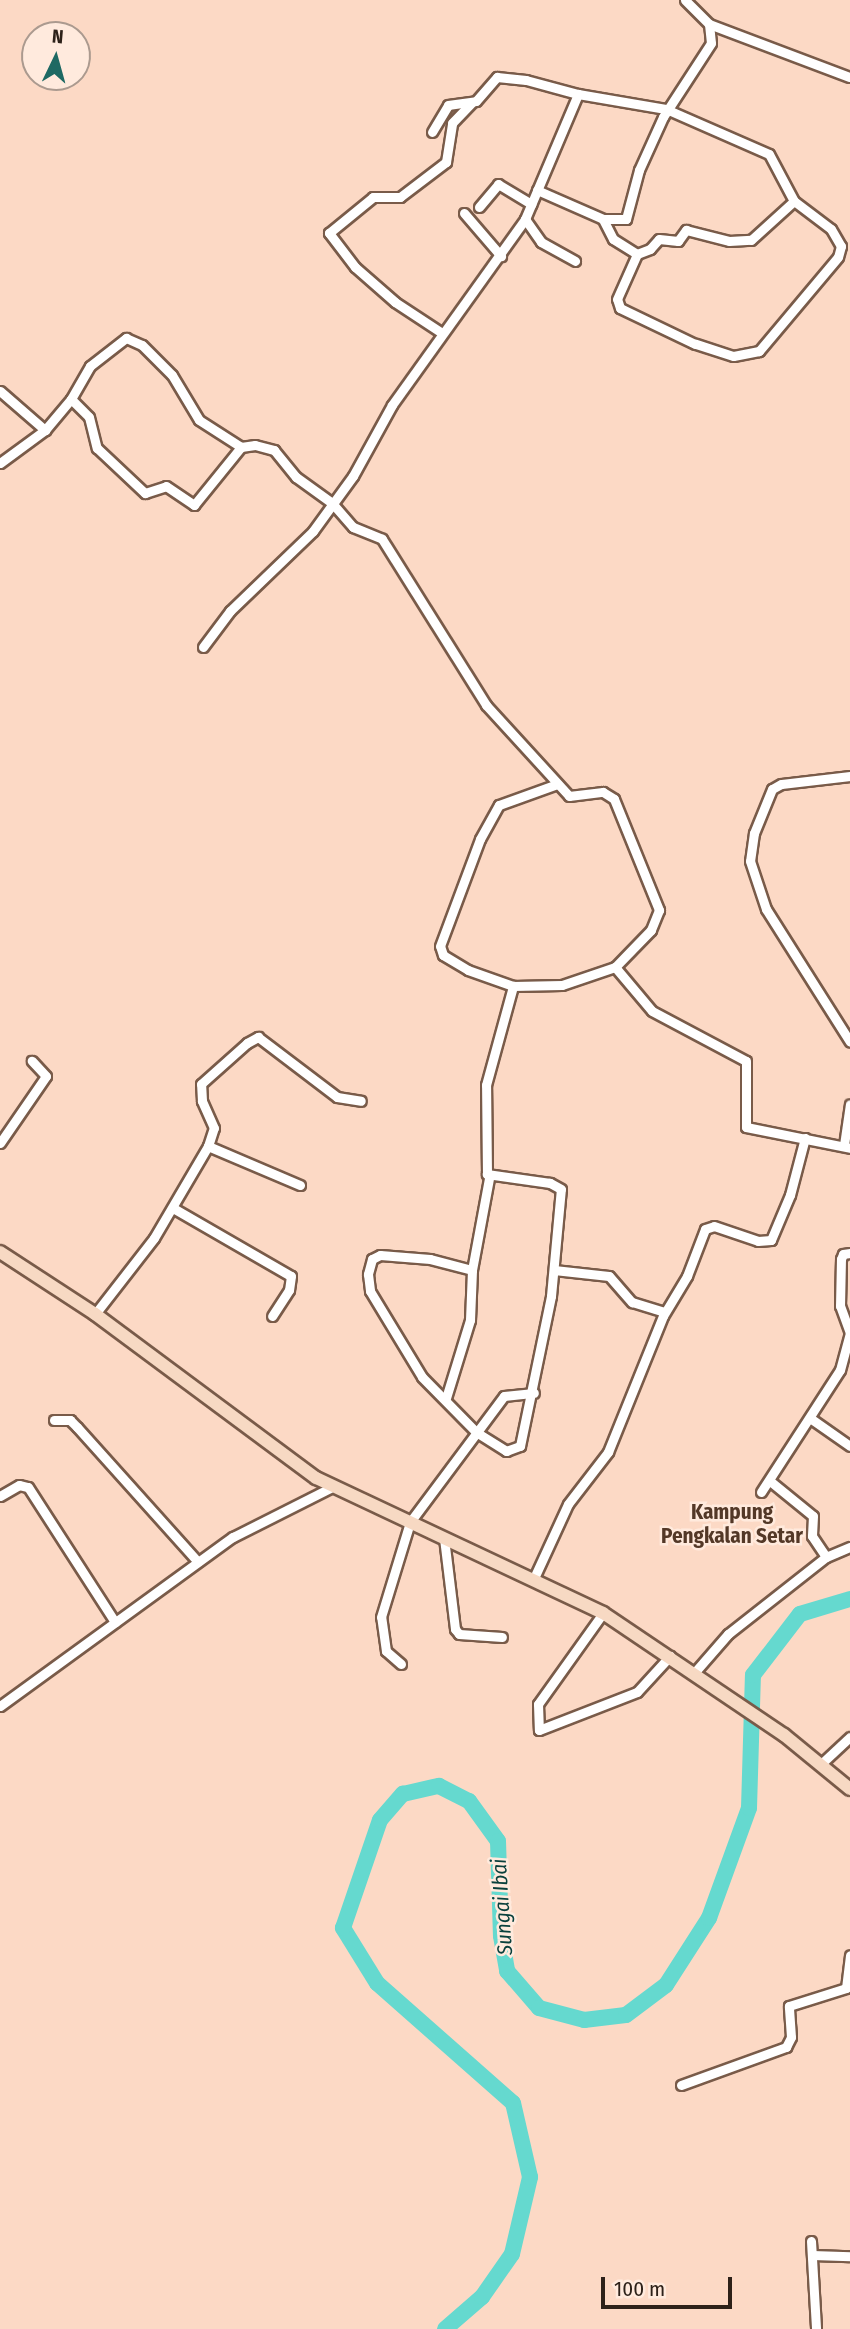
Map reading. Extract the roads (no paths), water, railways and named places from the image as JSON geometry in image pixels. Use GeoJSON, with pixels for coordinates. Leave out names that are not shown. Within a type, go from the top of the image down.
{"type":"FeatureCollection","features":[{"type":"Feature","properties":{"kind":"main road"},"geometry":{"type":"LineString","coordinates":[[0,1252],[95,1314],[332,1486],[534,1578],[603,1613],[715,1685],[822,1763],[850,1789]]}},
{"type":"Feature","properties":{"kind":"street"},"geometry":{"type":"LineString","coordinates":[[685,2],[709,24],[850,77]]}},
{"type":"Feature","properties":{"kind":"street"},"geometry":{"type":"LineString","coordinates":[[537,190],[603,219],[626,219],[639,170],[666,109],[708,51],[712,37],[709,24]]}},
{"type":"Feature","properties":{"kind":"street"},"geometry":{"type":"LineString","coordinates":[[442,333],[395,302],[355,267],[329,233],[373,197],[400,197],[446,162],[452,123],[502,76],[578,94],[666,109],[769,154],[794,201],[839,237],[840,252],[759,351],[733,356],[711,350],[620,308],[617,299],[637,254],[650,249],[659,239],[678,241],[685,230],[729,241],[751,240],[794,201]]}},
{"type":"Feature","properties":{"kind":"street"},"geometry":{"type":"LineString","coordinates":[[204,647],[230,611],[313,531],[442,333],[501,256],[525,219],[578,94]]}},
{"type":"Feature","properties":{"kind":"street"},"geometry":{"type":"LineString","coordinates":[[432,132],[451,103],[472,102]]}},
{"type":"Feature","properties":{"kind":"street"},"geometry":{"type":"LineString","coordinates":[[479,207],[498,184],[531,204]]}},
{"type":"Feature","properties":{"kind":"street"},"geometry":{"type":"LineString","coordinates":[[464,213],[501,256]]}},
{"type":"Feature","properties":{"kind":"street"},"geometry":{"type":"LineString","coordinates":[[525,219],[541,242],[575,261]]}},
{"type":"Feature","properties":{"kind":"street"},"geometry":{"type":"LineString","coordinates":[[603,219],[612,239],[637,254]]}},
{"type":"Feature","properties":{"kind":"street"},"geometry":{"type":"LineString","coordinates":[[0,463],[45,430],[71,399],[98,358],[118,340],[132,339],[172,375],[192,414],[241,447]]}},
{"type":"Feature","properties":{"kind":"street"},"geometry":{"type":"LineString","coordinates":[[0,391],[45,430]]}},
{"type":"Feature","properties":{"kind":"street"},"geometry":{"type":"LineString","coordinates":[[71,399],[89,417],[97,448],[145,493],[166,486],[194,505],[241,447],[255,444],[274,450],[307,488],[332,503],[354,527],[382,539],[486,705],[557,784],[573,798],[603,792],[614,799],[656,898],[657,920],[615,967],[562,985],[513,986],[468,970],[443,956],[440,946],[480,839],[499,805],[557,784]]}},
{"type":"Feature","properties":{"kind":"street"},"geometry":{"type":"LineString","coordinates":[[850,776],[781,784],[772,789],[750,849],[751,872],[766,909],[850,1042]]}},
{"type":"Feature","properties":{"kind":"street"},"geometry":{"type":"LineString","coordinates":[[615,967],[652,1011],[746,1060],[746,1127],[847,1147],[850,1104]]}},
{"type":"Feature","properties":{"kind":"street"},"geometry":{"type":"LineString","coordinates":[[446,1398],[470,1320],[472,1270],[489,1178],[486,1084],[513,986]]}},
{"type":"Feature","properties":{"kind":"street"},"geometry":{"type":"LineString","coordinates":[[95,1314],[124,1282],[173,1208],[208,1146],[214,1128],[202,1101],[201,1084],[253,1038],[258,1037],[337,1097],[361,1101]]}},
{"type":"Feature","properties":{"kind":"street"},"geometry":{"type":"LineString","coordinates":[[0,1143],[46,1076],[32,1061]]}},
{"type":"Feature","properties":{"kind":"street"},"geometry":{"type":"LineString","coordinates":[[534,1578],[574,1495],[608,1452],[665,1312],[708,1227],[758,1241],[773,1237],[805,1138]]}},
{"type":"Feature","properties":{"kind":"street"},"geometry":{"type":"LineString","coordinates":[[208,1146],[300,1185]]}},
{"type":"Feature","properties":{"kind":"street"},"geometry":{"type":"LineString","coordinates":[[472,1270],[430,1259],[380,1255],[372,1259],[368,1274],[370,1291],[422,1377],[446,1398],[476,1432],[506,1451],[514,1451],[524,1436],[534,1393],[554,1270],[561,1189],[550,1183],[489,1178]]}},
{"type":"Feature","properties":{"kind":"street"},"geometry":{"type":"LineString","coordinates":[[173,1208],[291,1276],[289,1290],[272,1316]]}},
{"type":"Feature","properties":{"kind":"street"},"geometry":{"type":"LineString","coordinates":[[761,1492],[840,1370],[848,1344],[849,1328],[839,1301],[842,1256],[850,1253]]}},
{"type":"Feature","properties":{"kind":"street"},"geometry":{"type":"LineString","coordinates":[[554,1270],[609,1276],[625,1298],[665,1312]]}},
{"type":"Feature","properties":{"kind":"street"},"geometry":{"type":"LineString","coordinates":[[401,1664],[387,1651],[380,1628],[410,1522],[504,1396],[534,1393]]}},
{"type":"Feature","properties":{"kind":"street"},"geometry":{"type":"LineString","coordinates":[[810,1418],[850,1447]]}},
{"type":"Feature","properties":{"kind":"street"},"geometry":{"type":"LineString","coordinates":[[54,1420],[70,1420],[198,1562]]}},
{"type":"Feature","properties":{"kind":"street"},"geometry":{"type":"LineString","coordinates":[[770,1481],[813,1516],[812,1536],[826,1557]]}},
{"type":"Feature","properties":{"kind":"street"},"geometry":{"type":"LineString","coordinates":[[0,1496],[19,1485],[29,1487],[115,1622]]}},
{"type":"Feature","properties":{"kind":"street"},"geometry":{"type":"LineString","coordinates":[[0,1706],[233,1536],[332,1486]]}},
{"type":"Feature","properties":{"kind":"street"},"geometry":{"type":"LineString","coordinates":[[444,1538],[455,1629],[459,1634],[502,1637]]}},
{"type":"Feature","properties":{"kind":"street"},"geometry":{"type":"LineString","coordinates":[[694,1673],[728,1634],[826,1557],[850,1547]]}},
{"type":"Feature","properties":{"kind":"street"},"geometry":{"type":"LineString","coordinates":[[603,1613],[538,1704],[539,1730],[637,1692],[670,1656]]}},
{"type":"Feature","properties":{"kind":"street"},"geometry":{"type":"LineString","coordinates":[[822,1763],[850,1737]]}},
{"type":"Feature","properties":{"kind":"street"},"geometry":{"type":"LineString","coordinates":[[681,2085],[786,2047],[791,2037],[789,2006],[846,1988],[850,1955]]}},
{"type":"Feature","properties":{"kind":"street"},"geometry":{"type":"LineString","coordinates":[[811,2241],[816,2329]]}},
{"type":"Feature","properties":{"kind":"street"},"geometry":{"type":"LineString","coordinates":[[812,2255],[850,2256]]}},
{"type":"Feature","properties":{"kind":"waterway","name":"Sungai Ibai"},"geometry":{"type":"LineString","coordinates":[[445,2329],[482,2297],[512,2254],[530,2177],[513,2103],[377,1983],[343,1928],[380,1820],[403,1794],[439,1786],[469,1801],[498,1841],[501,1936],[507,1971],[539,2008],[584,2020],[626,2015],[666,1985],[709,1918],[749,1808],[753,1675],[800,1614],[850,1599]]}},
{"type":"Feature","properties":{"kind":"district","name":"Kampung Pengkalan Setar"},"geometry":{"type":"Point","coordinates":[732,1524]}}]}
